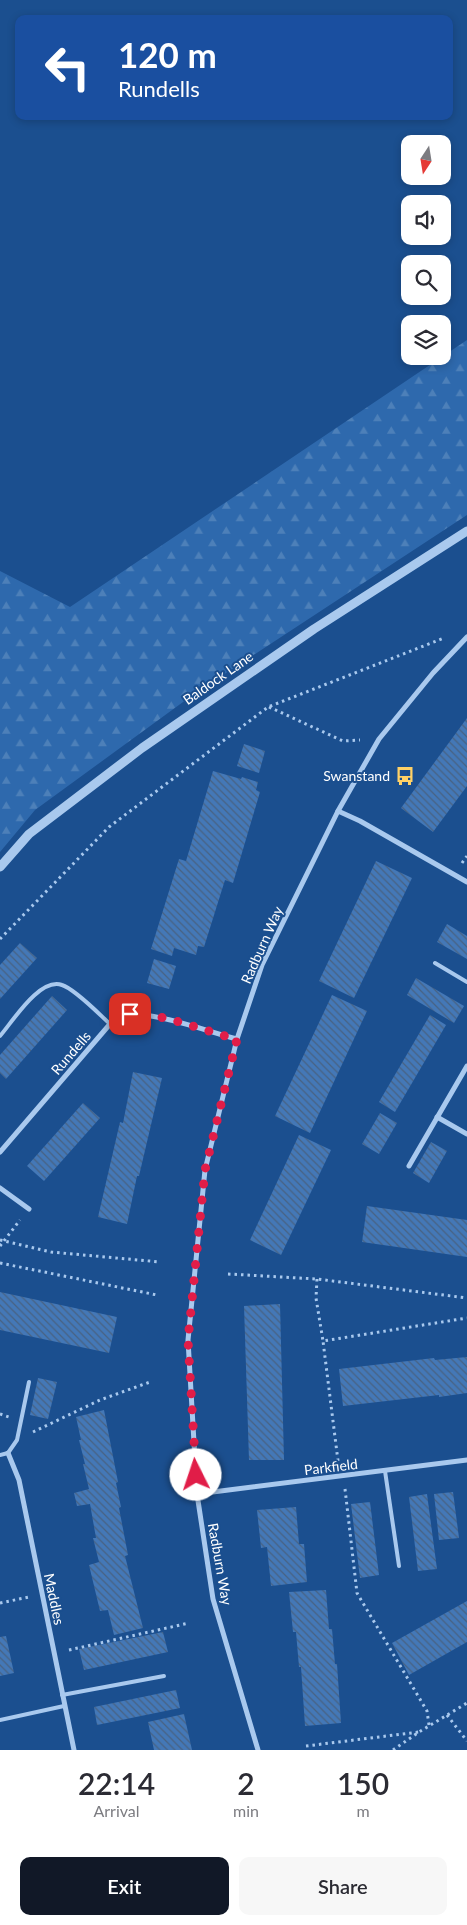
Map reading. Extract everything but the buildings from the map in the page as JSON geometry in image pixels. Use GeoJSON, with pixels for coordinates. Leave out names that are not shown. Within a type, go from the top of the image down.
{"type":"FeatureCollection","features":[{"type":"Feature","properties":{"kind":"street","name":"Baldock Lane"},"geometry":{"type":"LineString","coordinates":[[0,867],[29,834],[142,748],[314,629],[467,532]]}},
{"type":"Feature","properties":{"kind":"street","name":"Radburn Way"},"geometry":{"type":"LineString","coordinates":[[258,1750],[237,1685],[213,1599],[197,1494],[188,1340],[205,1170],[237,1039],[262,965],[338,811],[379,739],[433,674],[467,637]]}},
{"type":"Feature","properties":{"kind":"street"},"geometry":{"type":"LineString","coordinates":[[338,811],[360,821],[467,882]]}},
{"type":"Feature","properties":{"kind":"street","name":"Rundells"},"geometry":{"type":"LineString","coordinates":[[0,1152],[110,1024],[119,1017],[142,1013],[237,1039]]}},
{"type":"Feature","properties":{"kind":"street"},"geometry":{"type":"LineString","coordinates":[[409,1166],[467,1066]]}},
{"type":"Feature","properties":{"kind":"street"},"geometry":{"type":"LineString","coordinates":[[437,1117],[467,1134]]}},
{"type":"Feature","properties":{"kind":"street"},"geometry":{"type":"LineString","coordinates":[[0,1188],[29,1209]]}},
{"type":"Feature","properties":{"kind":"street","name":"Maddles"},"geometry":{"type":"LineString","coordinates":[[8,1453],[19,1480],[74,1750]]}},
{"type":"Feature","properties":{"kind":"street","name":"Parkfield"},"geometry":{"type":"LineString","coordinates":[[197,1494],[467,1460]]}},
{"type":"Feature","properties":{"kind":"lane"},"geometry":{"type":"LineString","coordinates":[[435,963],[467,982]]}},
{"type":"Feature","properties":{"kind":"lane"},"geometry":{"type":"LineString","coordinates":[[0,1036],[38,990],[50,985],[61,984],[69,988],[110,1024]]}},
{"type":"Feature","properties":{"kind":"lane"},"geometry":{"type":"LineString","coordinates":[[0,1455],[8,1453],[17,1440],[30,1382]]}},
{"type":"Feature","properties":{"kind":"lane"},"geometry":{"type":"LineString","coordinates":[[385,1471],[399,1566]]}},
{"type":"Feature","properties":{"kind":"lane"},"geometry":{"type":"LineString","coordinates":[[62,1695],[164,1676]]}},
{"type":"Feature","properties":{"kind":"lane"},"geometry":{"type":"LineString","coordinates":[[0,1720],[64,1706]]}},
{"type":"Feature","properties":{"kind":"path"},"geometry":{"type":"LineString","coordinates":[[0,939],[109,827],[268,707],[449,637]]}},
{"type":"Feature","properties":{"kind":"path"},"geometry":{"type":"LineString","coordinates":[[268,707],[343,741],[379,739]]}},
{"type":"Feature","properties":{"kind":"path"},"geometry":{"type":"LineString","coordinates":[[0,1246],[1,1241],[29,1209]]}},
{"type":"Feature","properties":{"kind":"path"},"geometry":{"type":"LineString","coordinates":[[1,1241],[51,1252],[160,1262]]}},
{"type":"Feature","properties":{"kind":"path"},"geometry":{"type":"LineString","coordinates":[[0,1263],[157,1295]]}},
{"type":"Feature","properties":{"kind":"path"},"geometry":{"type":"LineString","coordinates":[[228,1274],[317,1279],[467,1298]]}},
{"type":"Feature","properties":{"kind":"path"},"geometry":{"type":"LineString","coordinates":[[317,1279],[316,1298],[340,1477],[346,1491],[357,1593],[426,1711],[429,1726]]}},
{"type":"Feature","properties":{"kind":"path"},"geometry":{"type":"LineString","coordinates":[[323,1341],[467,1318]]}},
{"type":"Feature","properties":{"kind":"path"},"geometry":{"type":"LineString","coordinates":[[19,1431],[31,1433],[100,1400],[150,1382]]}},
{"type":"Feature","properties":{"kind":"path"},"geometry":{"type":"LineString","coordinates":[[0,1604],[41,1594]]}},
{"type":"Feature","properties":{"kind":"path"},"geometry":{"type":"LineString","coordinates":[[54,1653],[190,1623]]}},
{"type":"Feature","properties":{"kind":"path"},"geometry":{"type":"LineString","coordinates":[[393,1750],[418,1732],[467,1703]]}},
{"type":"Feature","properties":{"kind":"path"},"geometry":{"type":"LineString","coordinates":[[447,1715],[467,1741]]}},
{"type":"Feature","properties":{"kind":"path"},"geometry":{"type":"LineString","coordinates":[[306,1746],[418,1732]]}},
{"type":"Feature","properties":{"kind":"green space"},"geometry":{"type":"Polygon","coordinates":[[[467,340],[467,515],[194,694],[35,810],[0,852],[0,571],[70,607],[430,365],[451,365],[451,351],[467,340]]]}},
{"type":"Feature","properties":{"kind":"place","name":"Swanstand"},"geometry":{"type":"Point","coordinates":[405,776]}},
{"type":"Feature","properties":{"kind":"route"},"geometry":{"type":"LineString","coordinates":[[130,1014],[142,1013],[156,1016],[237,1039],[205,1170],[188,1340],[196,1475]]}}]}
